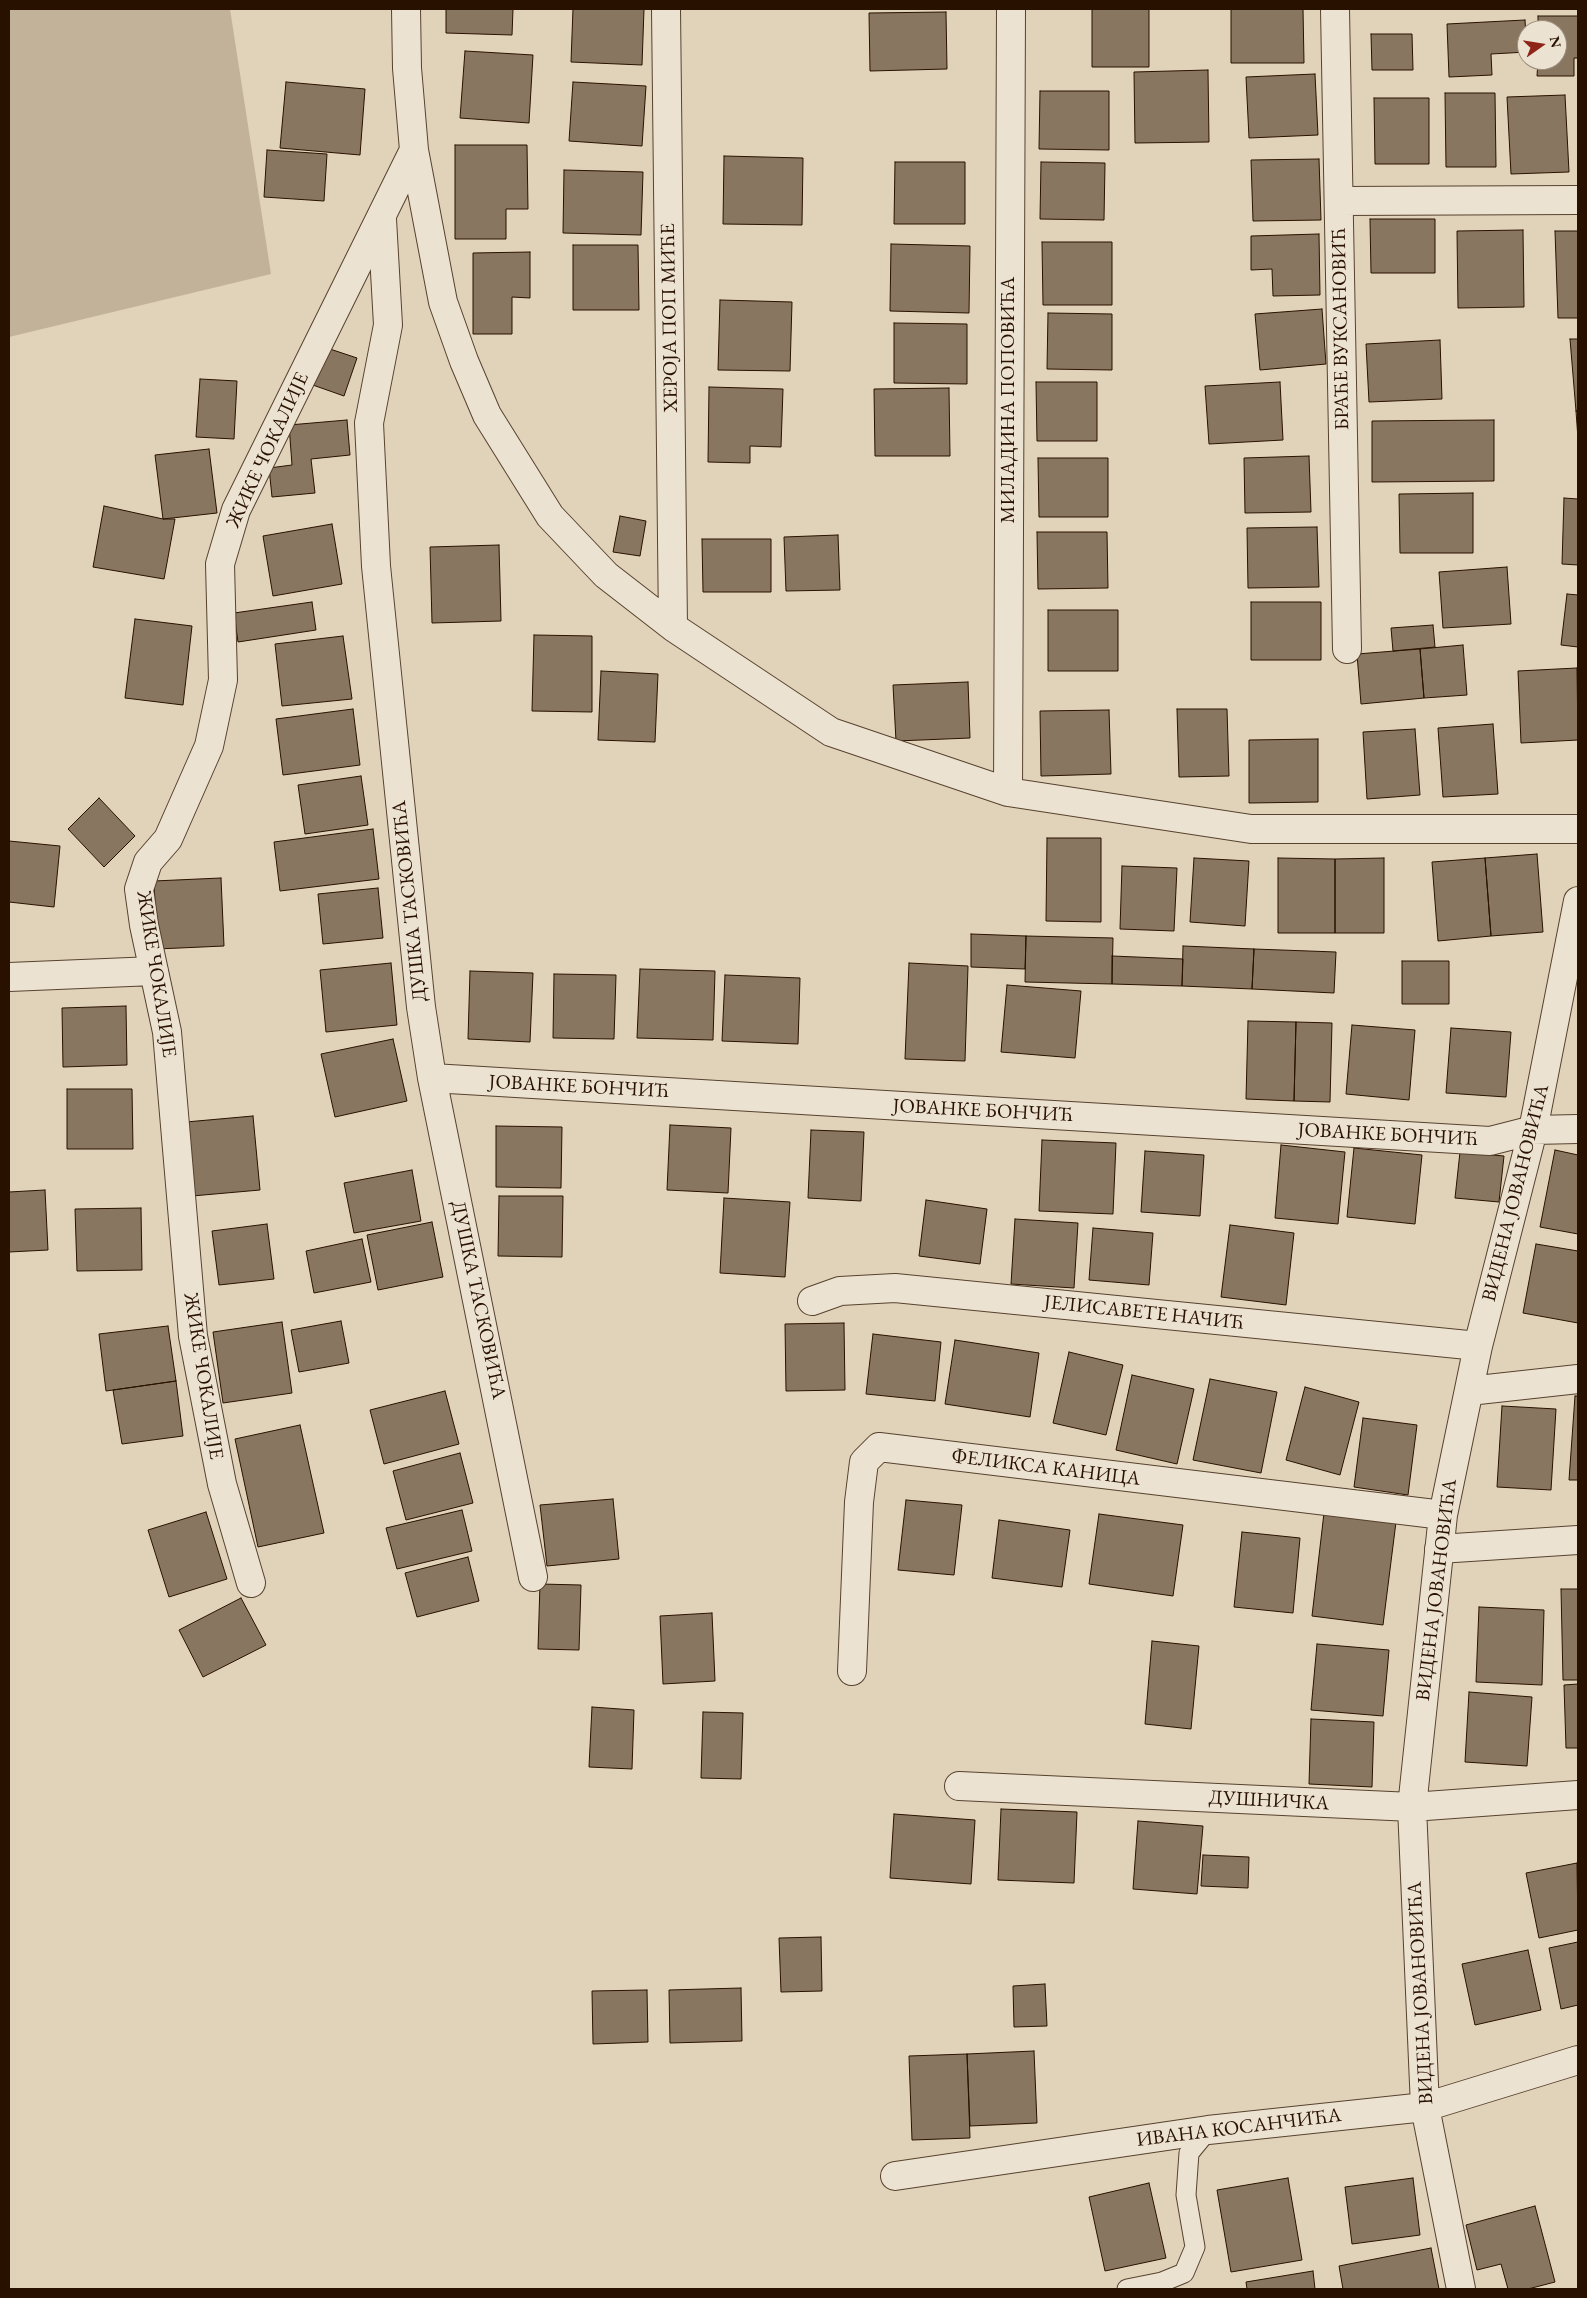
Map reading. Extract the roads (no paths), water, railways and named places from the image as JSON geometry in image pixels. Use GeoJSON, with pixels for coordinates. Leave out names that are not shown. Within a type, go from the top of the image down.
{"type":"FeatureCollection","features":[{"type":"Feature","properties":{"kind":"street"},"geometry":{"type":"LineString","coordinates":[[406,9],[407,68],[414,150],[443,302],[464,361],[487,415],[550,516],[606,575],[673,627],[831,732],[1008,792],[1251,829],[1578,829]]}},
{"type":"Feature","properties":{"kind":"street","name":"ХЕРОЈА ПОП МИЋЕ"},"geometry":{"type":"LineString","coordinates":[[666,9],[673,627]]}},
{"type":"Feature","properties":{"kind":"street","name":"МИЛАДИНА ПОПОВИЋА"},"geometry":{"type":"LineString","coordinates":[[1008,792],[1011,9]]}},
{"type":"Feature","properties":{"kind":"street","name":"БРАЋЕ ВУКСАНОВИЋ"},"geometry":{"type":"LineString","coordinates":[[1335,9],[1347,650]]}},
{"type":"Feature","properties":{"kind":"street","name":"ЖИКЕ ЧОКАЛИЈЕ"},"geometry":{"type":"LineString","coordinates":[[251,1584],[222,1484],[193,1336],[167,1032],[144,925],[140,889],[148,862],[168,839],[209,746],[222,680],[220,564],[233,519],[414,150]]}},
{"type":"Feature","properties":{"kind":"street"},"geometry":{"type":"LineString","coordinates":[[1339,201],[1578,200]]}},
{"type":"Feature","properties":{"kind":"street","name":"ДУШКА ТАСКОВИЋА"},"geometry":{"type":"LineString","coordinates":[[382,217],[388,325],[369,423],[376,566],[421,1007],[432,1078],[533,1577]]}},
{"type":"Feature","properties":{"kind":"street","name":"ВИДЕНА ЈОВАНОВИЋА"},"geometry":{"type":"LineString","coordinates":[[1461,2289],[1425,2107],[1412,1807],[1443,1515],[1478,1346],[1533,1130],[1578,901]]}},
{"type":"Feature","properties":{"kind":"street"},"geometry":{"type":"LineString","coordinates":[[9,976],[154,971]]}},
{"type":"Feature","properties":{"kind":"street","name":"ЈОВАНКЕ БОНЧИЋ"},"geometry":{"type":"LineString","coordinates":[[432,1078],[1490,1141],[1533,1130],[1578,1130]]}},
{"type":"Feature","properties":{"kind":"street","name":"ЈЕЛИСАВЕТЕ НАЧИЋ"},"geometry":{"type":"LineString","coordinates":[[812,1301],[840,1291],[895,1288],[1478,1346]]}},
{"type":"Feature","properties":{"kind":"street"},"geometry":{"type":"LineString","coordinates":[[1469,1391],[1578,1379]]}},
{"type":"Feature","properties":{"kind":"street","name":"ФЕЛИКСА КАНИЦА"},"geometry":{"type":"LineString","coordinates":[[852,1671],[859,1502],[864,1462],[879,1448],[1443,1515]]}},
{"type":"Feature","properties":{"kind":"street"},"geometry":{"type":"LineString","coordinates":[[1439,1549],[1578,1540]]}},
{"type":"Feature","properties":{"kind":"street","name":"ДУШНИЧКА"},"geometry":{"type":"LineString","coordinates":[[959,1786],[1412,1807],[1578,1795]]}},
{"type":"Feature","properties":{"kind":"street","name":"ИВАНА КОСАНЧИЋА"},"geometry":{"type":"LineString","coordinates":[[895,2176],[1208,2130],[1425,2107],[1578,2060]]}},
{"type":"Feature","properties":{"kind":"lane"},"geometry":{"type":"LineString","coordinates":[[1127,2289],[1162,2282],[1184,2273],[1195,2247],[1186,2195],[1188,2154],[1208,2130]]}}]}
